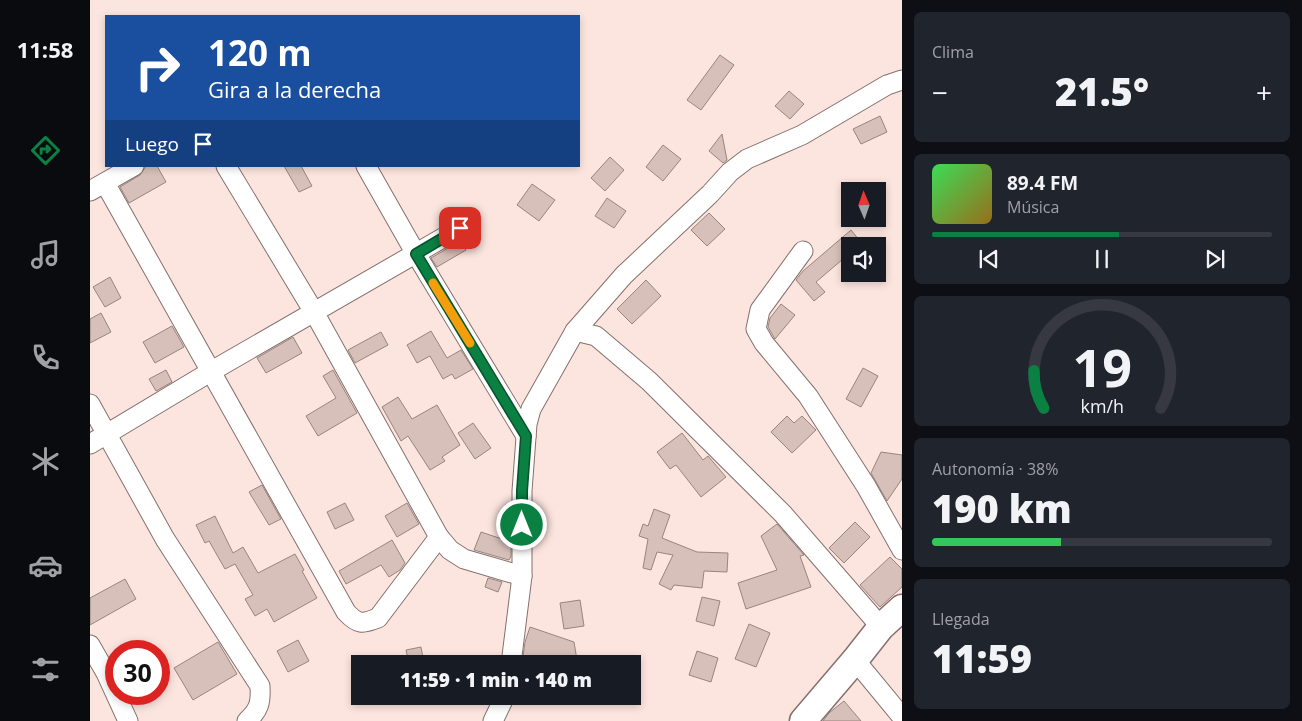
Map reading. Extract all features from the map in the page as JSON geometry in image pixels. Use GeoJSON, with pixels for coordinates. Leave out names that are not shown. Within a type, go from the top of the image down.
{"type":"FeatureCollection","features":[{"type":"Feature","properties":{"kind":"main road"},"geometry":{"type":"LineString","coordinates":[[802,721],[881,627],[902,608]]}},
{"type":"Feature","properties":{"kind":"street"},"geometry":{"type":"LineString","coordinates":[[512,655],[522,576],[522,491],[526,436],[531,409],[574,331],[624,275],[710,194],[730,172],[746,159],[802,135],[887,85],[902,80]]}},
{"type":"Feature","properties":{"kind":"street"},"geometry":{"type":"LineString","coordinates":[[132,167],[98,187],[210,372],[346,612],[354,621],[364,623],[378,618],[439,537]]}},
{"type":"Feature","properties":{"kind":"street"},"geometry":{"type":"LineString","coordinates":[[227,167],[314,312],[439,537],[450,550],[464,559],[522,576]]}},
{"type":"Feature","properties":{"kind":"street"},"geometry":{"type":"LineString","coordinates":[[367,167],[416,254],[526,436]]}},
{"type":"Feature","properties":{"kind":"street"},"geometry":{"type":"LineString","coordinates":[[90,444],[210,372],[460,228]]}},
{"type":"Feature","properties":{"kind":"street"},"geometry":{"type":"LineString","coordinates":[[803,251],[760,310],[756,329],[764,343],[808,396],[866,486],[902,550]]}},
{"type":"Feature","properties":{"kind":"street"},"geometry":{"type":"LineString","coordinates":[[574,331],[596,336],[648,381],[783,514],[881,627]]}},
{"type":"Feature","properties":{"kind":"street"},"geometry":{"type":"LineString","coordinates":[[90,404],[108,433],[165,539],[260,686],[261,700],[255,712],[247,721]]}},
{"type":"Feature","properties":{"kind":"street"},"geometry":{"type":"LineString","coordinates":[[90,645],[106,672],[128,721]]}},
{"type":"Feature","properties":{"kind":"street"},"geometry":{"type":"LineString","coordinates":[[855,660],[902,717]]}},
{"type":"Feature","properties":{"kind":"street"},"geometry":{"type":"LineString","coordinates":[[493,721],[501,705]]}},
{"type":"Feature","properties":{"kind":"building"},"geometry":{"type":"Polygon","coordinates":[[[720,55],[734,65],[701,110],[687,100],[720,55]]]}},
{"type":"Feature","properties":{"kind":"building"},"geometry":{"type":"Polygon","coordinates":[[[789,91],[804,104],[790,119],[775,106],[789,91]]]}},
{"type":"Feature","properties":{"kind":"building"},"geometry":{"type":"Polygon","coordinates":[[[880,116],[887,132],[861,144],[853,129],[880,116]]]}},
{"type":"Feature","properties":{"kind":"building"},"geometry":{"type":"Polygon","coordinates":[[[722,134],[727,160],[723,163],[709,151],[722,134]]]}},
{"type":"Feature","properties":{"kind":"building"},"geometry":{"type":"Polygon","coordinates":[[[663,145],[681,159],[663,181],[646,167],[663,145]]]}},
{"type":"Feature","properties":{"kind":"building"},"geometry":{"type":"Polygon","coordinates":[[[610,157],[624,170],[605,191],[591,178],[610,157]]]}},
{"type":"Feature","properties":{"kind":"building"},"geometry":{"type":"Polygon","coordinates":[[[145,167],[158,167],[166,182],[129,203],[120,187],[140,175],[145,167]]]}},
{"type":"Feature","properties":{"kind":"building"},"geometry":{"type":"Polygon","coordinates":[[[285,167],[302,167],[312,186],[299,192],[285,167]]]}},
{"type":"Feature","properties":{"kind":"building"},"geometry":{"type":"Polygon","coordinates":[[[532,184],[555,200],[539,221],[517,205],[532,184]]]}},
{"type":"Feature","properties":{"kind":"building"},"geometry":{"type":"Polygon","coordinates":[[[607,198],[626,211],[614,228],[595,216],[607,198]]]}},
{"type":"Feature","properties":{"kind":"building"},"geometry":{"type":"Polygon","coordinates":[[[709,213],[725,229],[707,246],[691,230],[709,213]]]}},
{"type":"Feature","properties":{"kind":"building"},"geometry":{"type":"Polygon","coordinates":[[[851,230],[857,237],[843,237],[851,230]]]}},
{"type":"Feature","properties":{"kind":"building"},"geometry":{"type":"Polygon","coordinates":[[[841,239],[841,261],[816,282],[825,292],[814,301],[796,280],[803,271],[841,239]]]}},
{"type":"Feature","properties":{"kind":"building"},"geometry":{"type":"Polygon","coordinates":[[[460,241],[466,250],[437,267],[431,258],[460,241]]]}},
{"type":"Feature","properties":{"kind":"building"},"geometry":{"type":"Polygon","coordinates":[[[110,277],[121,298],[105,307],[93,287],[110,277]]]}},
{"type":"Feature","properties":{"kind":"building"},"geometry":{"type":"Polygon","coordinates":[[[646,280],[661,296],[632,324],[617,309],[646,280]]]}},
{"type":"Feature","properties":{"kind":"building"},"geometry":{"type":"Polygon","coordinates":[[[781,304],[795,315],[775,339],[768,327],[770,318],[781,304]]]}},
{"type":"Feature","properties":{"kind":"building"},"geometry":{"type":"Polygon","coordinates":[[[101,313],[111,332],[90,343],[90,319],[101,313]]]}},
{"type":"Feature","properties":{"kind":"building"},"geometry":{"type":"Polygon","coordinates":[[[172,326],[184,347],[155,363],[143,342],[172,326]]]}},
{"type":"Feature","properties":{"kind":"building"},"geometry":{"type":"Polygon","coordinates":[[[431,331],[447,358],[461,350],[473,369],[455,379],[452,374],[443,379],[430,356],[417,363],[407,345],[431,331]]]}},
{"type":"Feature","properties":{"kind":"building"},"geometry":{"type":"Polygon","coordinates":[[[381,332],[388,345],[355,363],[348,350],[381,332]]]}},
{"type":"Feature","properties":{"kind":"building"},"geometry":{"type":"Polygon","coordinates":[[[293,337],[302,353],[266,373],[257,358],[293,337]]]}},
{"type":"Feature","properties":{"kind":"building"},"geometry":{"type":"Polygon","coordinates":[[[863,368],[878,376],[861,407],[846,399],[863,368]]]}},
{"type":"Feature","properties":{"kind":"building"},"geometry":{"type":"Polygon","coordinates":[[[166,370],[172,382],[156,391],[149,379],[166,370]]]}},
{"type":"Feature","properties":{"kind":"building"},"geometry":{"type":"Polygon","coordinates":[[[333,370],[357,413],[318,436],[306,416],[336,398],[323,376],[333,370]]]}},
{"type":"Feature","properties":{"kind":"building"},"geometry":{"type":"Polygon","coordinates":[[[398,397],[412,419],[437,405],[460,445],[442,457],[445,461],[430,470],[408,436],[401,441],[382,407],[398,397]]]}},
{"type":"Feature","properties":{"kind":"building"},"geometry":{"type":"Polygon","coordinates":[[[787,416],[794,423],[802,416],[816,430],[792,453],[771,432],[787,416]]]}},
{"type":"Feature","properties":{"kind":"building"},"geometry":{"type":"Polygon","coordinates":[[[473,423],[491,448],[475,459],[458,433],[473,423]]]}},
{"type":"Feature","properties":{"kind":"building"},"geometry":{"type":"Polygon","coordinates":[[[682,433],[703,460],[708,456],[726,477],[701,497],[676,465],[670,469],[657,452],[682,433]]]}},
{"type":"Feature","properties":{"kind":"building"},"geometry":{"type":"Polygon","coordinates":[[[881,452],[902,455],[902,479],[887,501],[871,473],[881,452]]]}},
{"type":"Feature","properties":{"kind":"building"},"geometry":{"type":"Polygon","coordinates":[[[262,485],[281,519],[269,525],[249,492],[262,485]]]}},
{"type":"Feature","properties":{"kind":"building"},"geometry":{"type":"Polygon","coordinates":[[[345,503],[354,520],[335,529],[327,512],[345,503]]]}},
{"type":"Feature","properties":{"kind":"building"},"geometry":{"type":"Polygon","coordinates":[[[407,503],[419,524],[397,537],[385,516],[407,503]]]}},
{"type":"Feature","properties":{"kind":"building"},"geometry":{"type":"Polygon","coordinates":[[[654,509],[670,515],[662,538],[697,552],[728,553],[727,572],[704,571],[702,588],[674,585],[671,590],[659,584],[673,555],[657,552],[651,570],[643,568],[648,539],[639,536],[643,524],[648,526],[654,509]]]}},
{"type":"Feature","properties":{"kind":"building"},"geometry":{"type":"Polygon","coordinates":[[[215,516],[233,553],[243,547],[258,573],[295,554],[317,598],[274,622],[267,609],[255,616],[245,599],[253,595],[235,564],[225,569],[209,541],[205,543],[196,525],[215,516]]]}},
{"type":"Feature","properties":{"kind":"building"},"geometry":{"type":"Polygon","coordinates":[[[855,522],[870,537],[844,563],[829,548],[855,522]]]}},
{"type":"Feature","properties":{"kind":"building"},"geometry":{"type":"Polygon","coordinates":[[[777,524],[804,555],[800,556],[811,587],[746,609],[738,583],[777,570],[761,536],[777,524]]]}},
{"type":"Feature","properties":{"kind":"building"},"geometry":{"type":"Polygon","coordinates":[[[481,532],[511,542],[511,556],[509,560],[474,550],[481,532]]]}},
{"type":"Feature","properties":{"kind":"building"},"geometry":{"type":"Polygon","coordinates":[[[392,540],[405,563],[400,570],[389,577],[381,565],[346,584],[339,571],[392,540]]]}},
{"type":"Feature","properties":{"kind":"building"},"geometry":{"type":"Polygon","coordinates":[[[890,557],[902,569],[902,587],[880,607],[860,585],[890,557]]]}},
{"type":"Feature","properties":{"kind":"building"},"geometry":{"type":"Polygon","coordinates":[[[488,578],[502,582],[498,592],[485,587],[488,578]]]}},
{"type":"Feature","properties":{"kind":"building"},"geometry":{"type":"Polygon","coordinates":[[[125,579],[136,599],[90,625],[90,598],[125,579]]]}},
{"type":"Feature","properties":{"kind":"building"},"geometry":{"type":"Polygon","coordinates":[[[702,597],[720,601],[714,626],[696,621],[702,597]]]}},
{"type":"Feature","properties":{"kind":"building"},"geometry":{"type":"Polygon","coordinates":[[[580,600],[584,626],[564,629],[560,603],[580,600]]]}},
{"type":"Feature","properties":{"kind":"building"},"geometry":{"type":"Polygon","coordinates":[[[749,624],[770,633],[756,667],[735,659],[749,624]]]}},
{"type":"Feature","properties":{"kind":"building"},"geometry":{"type":"Polygon","coordinates":[[[530,627],[574,642],[576,655],[523,655],[530,627]]]}},
{"type":"Feature","properties":{"kind":"building"},"geometry":{"type":"Polygon","coordinates":[[[298,640],[309,661],[288,672],[277,651],[298,640]]]}},
{"type":"Feature","properties":{"kind":"building"},"geometry":{"type":"Polygon","coordinates":[[[218,642],[237,674],[193,700],[174,668],[218,642]]]}},
{"type":"Feature","properties":{"kind":"building"},"geometry":{"type":"Polygon","coordinates":[[[421,647],[422,655],[407,655],[406,650],[421,647]]]}},
{"type":"Feature","properties":{"kind":"building"},"geometry":{"type":"Polygon","coordinates":[[[697,651],[718,658],[711,682],[689,675],[697,651]]]}},
{"type":"Feature","properties":{"kind":"building"},"geometry":{"type":"Polygon","coordinates":[[[844,701],[861,721],[823,721],[829,713],[844,701]]]}},
{"type":"Feature","properties":{"kind":"slow traffic"},"geometry":{"type":"LineString","coordinates":[[433,283],[470,343]]}},
{"type":"Feature","properties":{"kind":"route"},"geometry":{"type":"LineString","coordinates":[[460,228],[416,254],[526,436],[522,491],[522,525]]}}]}
